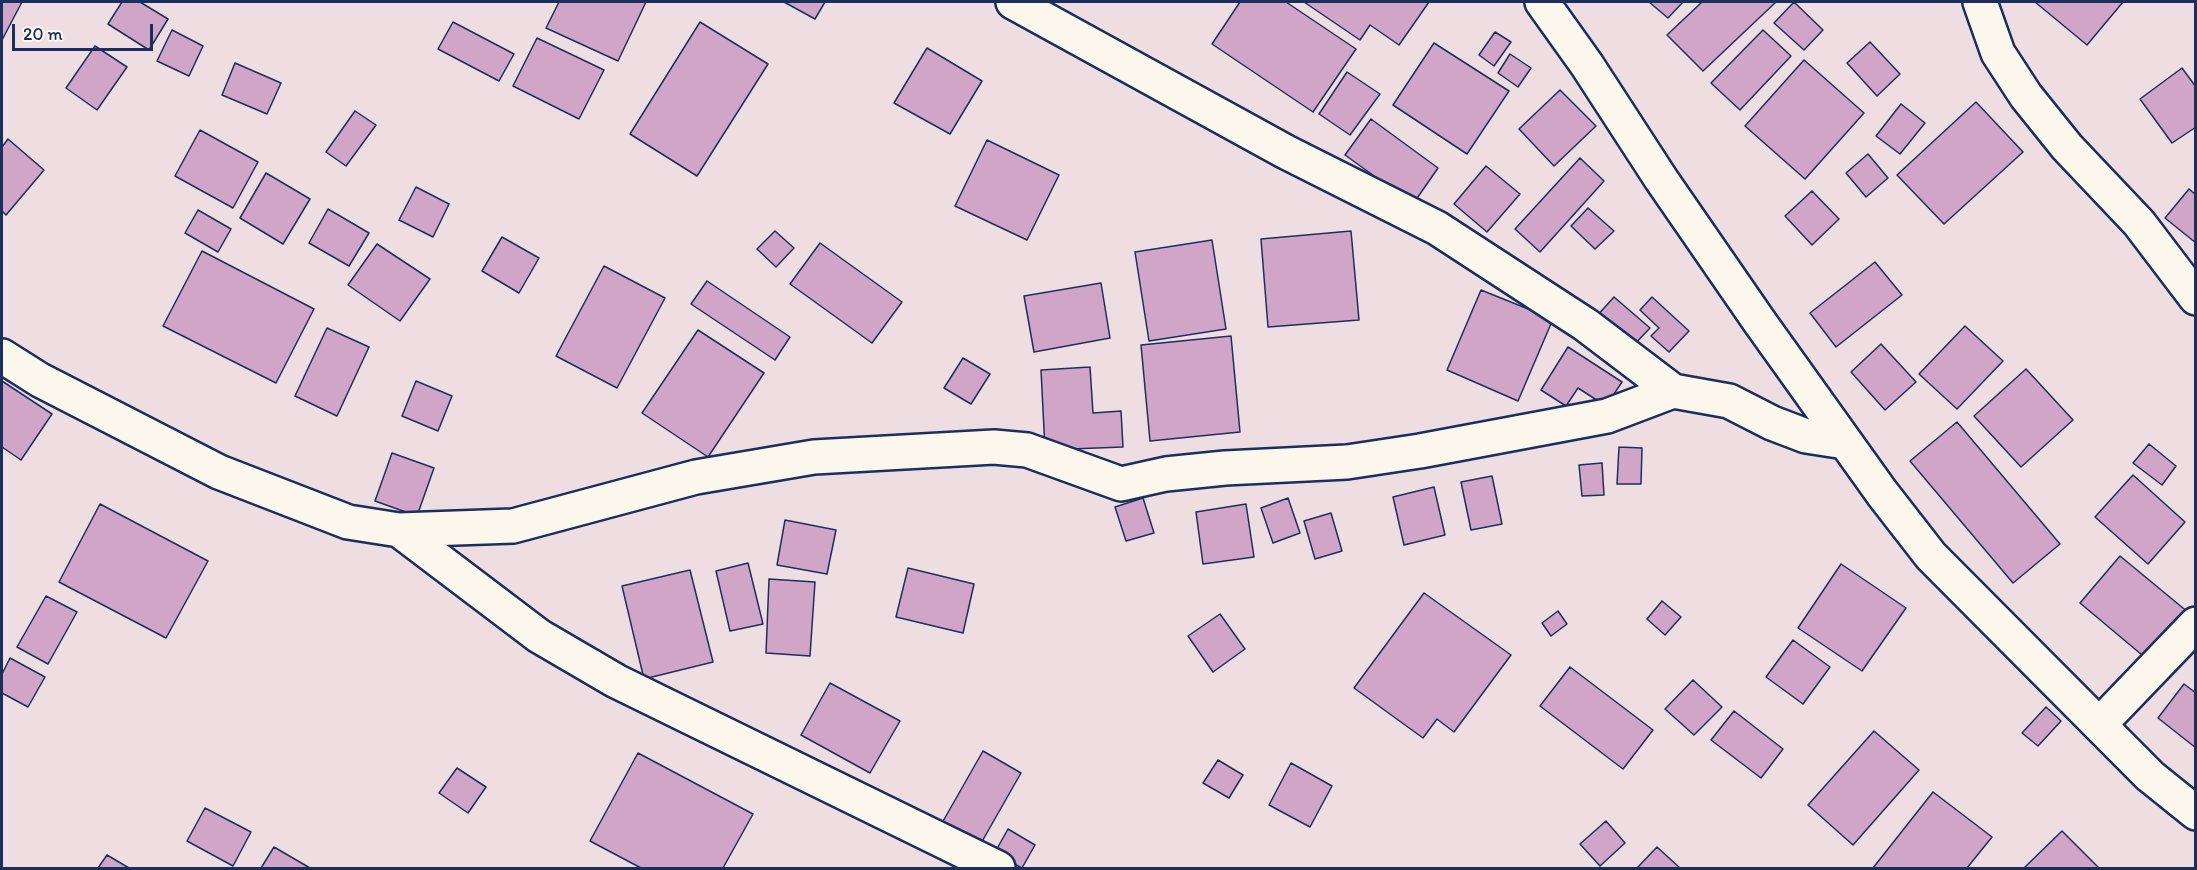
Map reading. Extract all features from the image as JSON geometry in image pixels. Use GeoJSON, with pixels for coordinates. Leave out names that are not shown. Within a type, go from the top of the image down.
{"type":"FeatureCollection","features":[{"type":"Feature","properties":{"kind":"street"},"geometry":{"type":"LineString","coordinates":[[1013,2],[1286,152],[1437,228],[1586,325],[1673,391],[1729,401],[1772,423],[1806,436],[1845,442]]}},
{"type":"Feature","properties":{"kind":"street"},"geometry":{"type":"LineString","coordinates":[[1542,2],[1587,65],[1661,179],[1845,442],[1931,556],[2150,776],[2196,813]]}},
{"type":"Feature","properties":{"kind":"street"},"geometry":{"type":"LineString","coordinates":[[1980,2],[1998,53],[2026,96],[2067,147],[2139,223],[2196,298]]}},
{"type":"Feature","properties":{"kind":"street"},"geometry":{"type":"LineString","coordinates":[[2,356],[40,380],[219,472],[348,522],[399,530],[513,526],[696,477],[814,457],[994,447],[1027,450],[1121,484],[1178,473],[1347,462],[1420,451],[1607,416],[1673,391]]}},
{"type":"Feature","properties":{"kind":"street"},"geometry":{"type":"LineString","coordinates":[[399,530],[539,636],[616,681],[998,868]]}},
{"type":"Feature","properties":{"kind":"street"},"geometry":{"type":"LineString","coordinates":[[2098,725],[2196,624]]}},
{"type":"Feature","properties":{"kind":"building"},"geometry":{"type":"Polygon","coordinates":[[[2,2],[22,2],[2,40],[2,2]]]}},
{"type":"Feature","properties":{"kind":"building"},"geometry":{"type":"Polygon","coordinates":[[[122,2],[140,2],[168,19],[149,50],[108,24],[122,2]]]}},
{"type":"Feature","properties":{"kind":"building"},"geometry":{"type":"Polygon","coordinates":[[[559,2],[646,2],[618,61],[546,28],[559,2]]]}},
{"type":"Feature","properties":{"kind":"building"},"geometry":{"type":"Polygon","coordinates":[[[784,2],[825,2],[815,19],[784,2]]]}},
{"type":"Feature","properties":{"kind":"building"},"geometry":{"type":"Polygon","coordinates":[[[1240,2],[1286,2],[1356,49],[1313,112],[1212,44],[1240,2]]]}},
{"type":"Feature","properties":{"kind":"building"},"geometry":{"type":"Polygon","coordinates":[[[1304,2],[1429,2],[1399,45],[1370,25],[1360,40],[1304,2]]]}},
{"type":"Feature","properties":{"kind":"building"},"geometry":{"type":"Polygon","coordinates":[[[1649,2],[1683,2],[1668,18],[1649,2]]]}},
{"type":"Feature","properties":{"kind":"building"},"geometry":{"type":"Polygon","coordinates":[[[1702,2],[1776,2],[1703,71],[1667,35],[1702,2]]]}},
{"type":"Feature","properties":{"kind":"building"},"geometry":{"type":"Polygon","coordinates":[[[1794,2],[1823,30],[1804,50],[1774,23],[1794,2]]]}},
{"type":"Feature","properties":{"kind":"building"},"geometry":{"type":"Polygon","coordinates":[[[2035,2],[2123,2],[2087,45],[2035,2]]]}},
{"type":"Feature","properties":{"kind":"building"},"geometry":{"type":"Polygon","coordinates":[[[453,22],[514,54],[499,81],[438,49],[453,22]]]}},
{"type":"Feature","properties":{"kind":"building"},"geometry":{"type":"Polygon","coordinates":[[[700,22],[768,64],[697,176],[630,134],[700,22]]]}},
{"type":"Feature","properties":{"kind":"building"},"geometry":{"type":"Polygon","coordinates":[[[172,30],[203,46],[189,76],[157,61],[172,30]]]}},
{"type":"Feature","properties":{"kind":"building"},"geometry":{"type":"Polygon","coordinates":[[[1763,30],[1791,56],[1740,110],[1711,83],[1763,30]]]}},
{"type":"Feature","properties":{"kind":"building"},"geometry":{"type":"Polygon","coordinates":[[[1495,32],[1511,42],[1494,66],[1479,55],[1495,32]]]}},
{"type":"Feature","properties":{"kind":"building"},"geometry":{"type":"Polygon","coordinates":[[[537,38],[604,70],[579,119],[513,86],[537,38]]]}},
{"type":"Feature","properties":{"kind":"building"},"geometry":{"type":"Polygon","coordinates":[[[1870,42],[1900,74],[1877,96],[1847,63],[1870,42]]]}},
{"type":"Feature","properties":{"kind":"building"},"geometry":{"type":"Polygon","coordinates":[[[1434,43],[1509,91],[1467,154],[1393,105],[1434,43]]]}},
{"type":"Feature","properties":{"kind":"building"},"geometry":{"type":"Polygon","coordinates":[[[95,46],[127,67],[97,110],[66,88],[95,46]]]}},
{"type":"Feature","properties":{"kind":"building"},"geometry":{"type":"Polygon","coordinates":[[[927,48],[982,81],[950,134],[894,103],[927,48]]]}},
{"type":"Feature","properties":{"kind":"building"},"geometry":{"type":"Polygon","coordinates":[[[1510,54],[1531,68],[1518,87],[1498,73],[1510,54]]]}},
{"type":"Feature","properties":{"kind":"building"},"geometry":{"type":"Polygon","coordinates":[[[1804,60],[1864,113],[1805,179],[1745,126],[1804,60]]]}},
{"type":"Feature","properties":{"kind":"building"},"geometry":{"type":"Polygon","coordinates":[[[235,63],[281,83],[267,114],[222,95],[235,63]]]}},
{"type":"Feature","properties":{"kind":"building"},"geometry":{"type":"Polygon","coordinates":[[[2182,68],[2196,87],[2196,127],[2172,143],[2140,99],[2182,68]]]}},
{"type":"Feature","properties":{"kind":"building"},"geometry":{"type":"Polygon","coordinates":[[[1347,72],[1380,94],[1350,135],[1319,114],[1347,72]]]}},
{"type":"Feature","properties":{"kind":"building"},"geometry":{"type":"Polygon","coordinates":[[[1560,90],[1596,126],[1554,166],[1519,129],[1560,90]]]}},
{"type":"Feature","properties":{"kind":"building"},"geometry":{"type":"Polygon","coordinates":[[[1976,102],[2023,152],[1944,224],[1897,175],[1976,102]]]}},
{"type":"Feature","properties":{"kind":"building"},"geometry":{"type":"Polygon","coordinates":[[[1901,104],[1925,123],[1900,154],[1876,136],[1901,104]]]}},
{"type":"Feature","properties":{"kind":"building"},"geometry":{"type":"Polygon","coordinates":[[[355,111],[376,125],[346,166],[326,152],[355,111]]]}},
{"type":"Feature","properties":{"kind":"building"},"geometry":{"type":"Polygon","coordinates":[[[1371,119],[1438,168],[1413,204],[1345,155],[1371,119]]]}},
{"type":"Feature","properties":{"kind":"building"},"geometry":{"type":"Polygon","coordinates":[[[200,130],[258,162],[233,208],[175,176],[200,130]]]}},
{"type":"Feature","properties":{"kind":"building"},"geometry":{"type":"Polygon","coordinates":[[[8,139],[44,170],[6,215],[2,211],[2,147],[8,139]]]}},
{"type":"Feature","properties":{"kind":"building"},"geometry":{"type":"Polygon","coordinates":[[[987,140],[1059,175],[1027,240],[955,206],[987,140]]]}},
{"type":"Feature","properties":{"kind":"building"},"geometry":{"type":"Polygon","coordinates":[[[1868,154],[1888,178],[1866,197],[1846,173],[1868,154]]]}},
{"type":"Feature","properties":{"kind":"building"},"geometry":{"type":"Polygon","coordinates":[[[1580,158],[1604,181],[1540,252],[1515,229],[1580,158]]]}},
{"type":"Feature","properties":{"kind":"building"},"geometry":{"type":"Polygon","coordinates":[[[1486,166],[1520,194],[1487,232],[1454,204],[1486,166]]]}},
{"type":"Feature","properties":{"kind":"building"},"geometry":{"type":"Polygon","coordinates":[[[266,173],[310,199],[283,244],[240,218],[266,173]]]}},
{"type":"Feature","properties":{"kind":"building"},"geometry":{"type":"Polygon","coordinates":[[[416,187],[449,204],[433,237],[399,220],[416,187]]]}},
{"type":"Feature","properties":{"kind":"building"},"geometry":{"type":"Polygon","coordinates":[[[2189,189],[2196,195],[2196,243],[2165,218],[2189,189]]]}},
{"type":"Feature","properties":{"kind":"building"},"geometry":{"type":"Polygon","coordinates":[[[1812,191],[1839,219],[1812,245],[1785,216],[1812,191]]]}},
{"type":"Feature","properties":{"kind":"building"},"geometry":{"type":"Polygon","coordinates":[[[1588,208],[1614,231],[1595,249],[1571,226],[1588,208]]]}},
{"type":"Feature","properties":{"kind":"building"},"geometry":{"type":"Polygon","coordinates":[[[328,209],[369,233],[349,266],[309,243],[328,209]]]}},
{"type":"Feature","properties":{"kind":"building"},"geometry":{"type":"Polygon","coordinates":[[[198,210],[231,229],[218,252],[185,233],[198,210]]]}},
{"type":"Feature","properties":{"kind":"building"},"geometry":{"type":"Polygon","coordinates":[[[775,231],[794,248],[776,267],[757,249],[775,231]]]}},
{"type":"Feature","properties":{"kind":"building"},"geometry":{"type":"Polygon","coordinates":[[[1351,231],[1359,320],[1268,327],[1261,239],[1351,231]]]}},
{"type":"Feature","properties":{"kind":"building"},"geometry":{"type":"Polygon","coordinates":[[[502,237],[539,258],[519,293],[482,271],[502,237]]]}},
{"type":"Feature","properties":{"kind":"building"},"geometry":{"type":"Polygon","coordinates":[[[1212,240],[1226,329],[1149,341],[1135,252],[1212,240]]]}},
{"type":"Feature","properties":{"kind":"building"},"geometry":{"type":"Polygon","coordinates":[[[820,243],[902,302],[872,343],[790,284],[820,243]]]}},
{"type":"Feature","properties":{"kind":"building"},"geometry":{"type":"Polygon","coordinates":[[[377,244],[430,279],[400,321],[348,285],[377,244]]]}},
{"type":"Feature","properties":{"kind":"building"},"geometry":{"type":"Polygon","coordinates":[[[202,251],[314,309],[276,383],[163,326],[202,251]]]}},
{"type":"Feature","properties":{"kind":"building"},"geometry":{"type":"Polygon","coordinates":[[[1875,262],[1902,295],[1836,347],[1810,313],[1875,262]]]}},
{"type":"Feature","properties":{"kind":"building"},"geometry":{"type":"Polygon","coordinates":[[[604,266],[665,298],[617,388],[556,356],[604,266]]]}},
{"type":"Feature","properties":{"kind":"building"},"geometry":{"type":"Polygon","coordinates":[[[707,281],[790,337],[775,360],[691,304],[707,281]]]}},
{"type":"Feature","properties":{"kind":"building"},"geometry":{"type":"Polygon","coordinates":[[[1101,283],[1110,338],[1034,352],[1024,296],[1101,283]]]}},
{"type":"Feature","properties":{"kind":"building"},"geometry":{"type":"Polygon","coordinates":[[[1481,290],[1553,319],[1518,401],[1447,370],[1481,290]]]}},
{"type":"Feature","properties":{"kind":"building"},"geometry":{"type":"Polygon","coordinates":[[[1614,297],[1650,328],[1630,349],[1595,318],[1614,297]]]}},
{"type":"Feature","properties":{"kind":"building"},"geometry":{"type":"Polygon","coordinates":[[[1652,297],[1689,331],[1669,352],[1651,336],[1659,328],[1640,310],[1652,297]]]}},
{"type":"Feature","properties":{"kind":"building"},"geometry":{"type":"Polygon","coordinates":[[[1965,326],[2003,361],[1957,409],[1919,374],[1965,326]]]}},
{"type":"Feature","properties":{"kind":"building"},"geometry":{"type":"Polygon","coordinates":[[[327,328],[369,347],[337,416],[295,396],[327,328]]]}},
{"type":"Feature","properties":{"kind":"building"},"geometry":{"type":"Polygon","coordinates":[[[698,330],[764,373],[708,457],[642,413],[698,330]]]}},
{"type":"Feature","properties":{"kind":"building"},"geometry":{"type":"Polygon","coordinates":[[[1231,336],[1240,432],[1150,441],[1141,345],[1231,336]]]}},
{"type":"Feature","properties":{"kind":"building"},"geometry":{"type":"Polygon","coordinates":[[[1881,344],[1916,382],[1885,410],[1851,372],[1881,344]]]}},
{"type":"Feature","properties":{"kind":"building"},"geometry":{"type":"Polygon","coordinates":[[[1568,347],[1622,382],[1606,406],[1578,388],[1566,406],[1541,390],[1568,347]]]}},
{"type":"Feature","properties":{"kind":"building"},"geometry":{"type":"Polygon","coordinates":[[[963,358],[990,374],[971,404],[944,388],[963,358]]]}},
{"type":"Feature","properties":{"kind":"building"},"geometry":{"type":"Polygon","coordinates":[[[1090,367],[1093,413],[1121,411],[1123,447],[1045,450],[1041,370],[1090,367]]]}},
{"type":"Feature","properties":{"kind":"building"},"geometry":{"type":"Polygon","coordinates":[[[2026,369],[2073,420],[2021,467],[1974,416],[2026,369]]]}},
{"type":"Feature","properties":{"kind":"building"},"geometry":{"type":"Polygon","coordinates":[[[2,381],[52,414],[21,460],[2,447],[2,381]]]}},
{"type":"Feature","properties":{"kind":"building"},"geometry":{"type":"Polygon","coordinates":[[[416,381],[452,396],[438,431],[402,416],[416,381]]]}},
{"type":"Feature","properties":{"kind":"building"},"geometry":{"type":"Polygon","coordinates":[[[1957,422],[2060,544],[2013,583],[1910,461],[1957,422]]]}},
{"type":"Feature","properties":{"kind":"building"},"geometry":{"type":"Polygon","coordinates":[[[2149,444],[2176,466],[2162,485],[2133,463],[2149,444]]]}},
{"type":"Feature","properties":{"kind":"building"},"geometry":{"type":"Polygon","coordinates":[[[1619,447],[1642,448],[1641,484],[1617,484],[1619,447]]]}},
{"type":"Feature","properties":{"kind":"building"},"geometry":{"type":"Polygon","coordinates":[[[392,453],[434,468],[417,516],[375,501],[392,453]]]}},
{"type":"Feature","properties":{"kind":"building"},"geometry":{"type":"Polygon","coordinates":[[[1602,463],[1604,495],[1582,496],[1579,465],[1602,463]]]}},
{"type":"Feature","properties":{"kind":"building"},"geometry":{"type":"Polygon","coordinates":[[[2133,475],[2185,522],[2148,564],[2095,517],[2133,475]]]}},
{"type":"Feature","properties":{"kind":"building"},"geometry":{"type":"Polygon","coordinates":[[[1492,476],[1502,524],[1471,530],[1461,482],[1492,476]]]}},
{"type":"Feature","properties":{"kind":"building"},"geometry":{"type":"Polygon","coordinates":[[[1434,487],[1445,535],[1404,545],[1393,497],[1434,487]]]}},
{"type":"Feature","properties":{"kind":"building"},"geometry":{"type":"Polygon","coordinates":[[[1143,498],[1154,533],[1126,541],[1115,507],[1143,498]]]}},
{"type":"Feature","properties":{"kind":"building"},"geometry":{"type":"Polygon","coordinates":[[[1288,498],[1300,533],[1273,543],[1261,508],[1288,498]]]}},
{"type":"Feature","properties":{"kind":"building"},"geometry":{"type":"Polygon","coordinates":[[[100,504],[208,561],[166,638],[59,582],[100,504]]]}},
{"type":"Feature","properties":{"kind":"building"},"geometry":{"type":"Polygon","coordinates":[[[1246,504],[1254,557],[1203,564],[1196,512],[1246,504]]]}},
{"type":"Feature","properties":{"kind":"building"},"geometry":{"type":"Polygon","coordinates":[[[1331,513],[1342,551],[1315,559],[1304,521],[1331,513]]]}},
{"type":"Feature","properties":{"kind":"building"},"geometry":{"type":"Polygon","coordinates":[[[785,520],[836,530],[827,574],[777,565],[785,520]]]}},
{"type":"Feature","properties":{"kind":"building"},"geometry":{"type":"Polygon","coordinates":[[[2120,556],[2189,613],[2148,660],[2080,603],[2120,556]]]}},
{"type":"Feature","properties":{"kind":"building"},"geometry":{"type":"Polygon","coordinates":[[[748,563],[763,624],[730,631],[716,571],[748,563]]]}},
{"type":"Feature","properties":{"kind":"building"},"geometry":{"type":"Polygon","coordinates":[[[1841,564],[1906,608],[1862,671],[1798,628],[1841,564]]]}},
{"type":"Feature","properties":{"kind":"building"},"geometry":{"type":"Polygon","coordinates":[[[908,568],[974,584],[963,633],[896,617],[908,568]]]}},
{"type":"Feature","properties":{"kind":"building"},"geometry":{"type":"Polygon","coordinates":[[[690,570],[713,662],[644,679],[622,586],[690,570]]]}},
{"type":"Feature","properties":{"kind":"building"},"geometry":{"type":"Polygon","coordinates":[[[769,579],[815,582],[810,656],[766,653],[769,579]]]}},
{"type":"Feature","properties":{"kind":"building"},"geometry":{"type":"Polygon","coordinates":[[[1424,593],[1511,655],[1454,732],[1437,719],[1423,738],[1354,688],[1424,593]]]}},
{"type":"Feature","properties":{"kind":"building"},"geometry":{"type":"Polygon","coordinates":[[[46,596],[77,612],[48,664],[17,647],[46,596]]]}},
{"type":"Feature","properties":{"kind":"building"},"geometry":{"type":"Polygon","coordinates":[[[1662,601],[1681,617],[1665,635],[1647,619],[1662,601]]]}},
{"type":"Feature","properties":{"kind":"building"},"geometry":{"type":"Polygon","coordinates":[[[1558,611],[1567,624],[1551,636],[1542,623],[1558,611]]]}},
{"type":"Feature","properties":{"kind":"building"},"geometry":{"type":"Polygon","coordinates":[[[1220,614],[1245,649],[1213,672],[1188,636],[1220,614]]]}},
{"type":"Feature","properties":{"kind":"building"},"geometry":{"type":"Polygon","coordinates":[[[1793,640],[1830,667],[1803,704],[1766,677],[1793,640]]]}},
{"type":"Feature","properties":{"kind":"building"},"geometry":{"type":"Polygon","coordinates":[[[10,658],[45,677],[28,707],[2,693],[2,674],[10,658]]]}},
{"type":"Feature","properties":{"kind":"building"},"geometry":{"type":"Polygon","coordinates":[[[1570,667],[1653,730],[1623,769],[1540,706],[1570,667]]]}},
{"type":"Feature","properties":{"kind":"building"},"geometry":{"type":"Polygon","coordinates":[[[1693,680],[1722,707],[1694,735],[1665,709],[1693,680]]]}},
{"type":"Feature","properties":{"kind":"building"},"geometry":{"type":"Polygon","coordinates":[[[830,683],[900,721],[870,773],[801,735],[830,683]]]}},
{"type":"Feature","properties":{"kind":"building"},"geometry":{"type":"Polygon","coordinates":[[[2184,684],[2196,693],[2196,748],[2158,718],[2184,684]]]}},
{"type":"Feature","properties":{"kind":"building"},"geometry":{"type":"Polygon","coordinates":[[[2046,707],[2061,721],[2038,746],[2022,733],[2046,707]]]}},
{"type":"Feature","properties":{"kind":"building"},"geometry":{"type":"Polygon","coordinates":[[[1734,711],[1783,749],[1761,778],[1711,740],[1734,711]]]}},
{"type":"Feature","properties":{"kind":"building"},"geometry":{"type":"Polygon","coordinates":[[[1874,731],[1919,770],[1853,845],[1808,805],[1874,731]]]}},
{"type":"Feature","properties":{"kind":"building"},"geometry":{"type":"Polygon","coordinates":[[[983,751],[1021,773],[976,852],[938,830],[983,751]]]}},
{"type":"Feature","properties":{"kind":"building"},"geometry":{"type":"Polygon","coordinates":[[[638,753],[753,814],[723,868],[641,868],[590,841],[638,753]]]}},
{"type":"Feature","properties":{"kind":"building"},"geometry":{"type":"Polygon","coordinates":[[[1218,760],[1243,775],[1229,798],[1203,783],[1218,760]]]}},
{"type":"Feature","properties":{"kind":"building"},"geometry":{"type":"Polygon","coordinates":[[[1291,763],[1332,786],[1310,827],[1269,805],[1291,763]]]}},
{"type":"Feature","properties":{"kind":"building"},"geometry":{"type":"Polygon","coordinates":[[[457,768],[486,787],[468,813],[439,793],[457,768]]]}},
{"type":"Feature","properties":{"kind":"building"},"geometry":{"type":"Polygon","coordinates":[[[1933,792],[1992,837],[1967,868],[1873,868],[1933,792]]]}},
{"type":"Feature","properties":{"kind":"building"},"geometry":{"type":"Polygon","coordinates":[[[205,808],[251,832],[233,866],[187,841],[205,808]]]}},
{"type":"Feature","properties":{"kind":"building"},"geometry":{"type":"Polygon","coordinates":[[[1606,821],[1625,843],[1600,866],[1580,844],[1606,821]]]}},
{"type":"Feature","properties":{"kind":"building"},"geometry":{"type":"Polygon","coordinates":[[[1008,829],[1035,845],[1022,868],[994,854],[1008,829]]]}},
{"type":"Feature","properties":{"kind":"building"},"geometry":{"type":"Polygon","coordinates":[[[2062,831],[2099,868],[2024,868],[2062,831]]]}},
{"type":"Feature","properties":{"kind":"building"},"geometry":{"type":"Polygon","coordinates":[[[274,847],[310,868],[261,868],[274,847]]]}},
{"type":"Feature","properties":{"kind":"building"},"geometry":{"type":"Polygon","coordinates":[[[1657,847],[1680,868],[1637,868],[1657,847]]]}},
{"type":"Feature","properties":{"kind":"building"},"geometry":{"type":"Polygon","coordinates":[[[107,855],[129,868],[98,868],[107,855]]]}}]}
